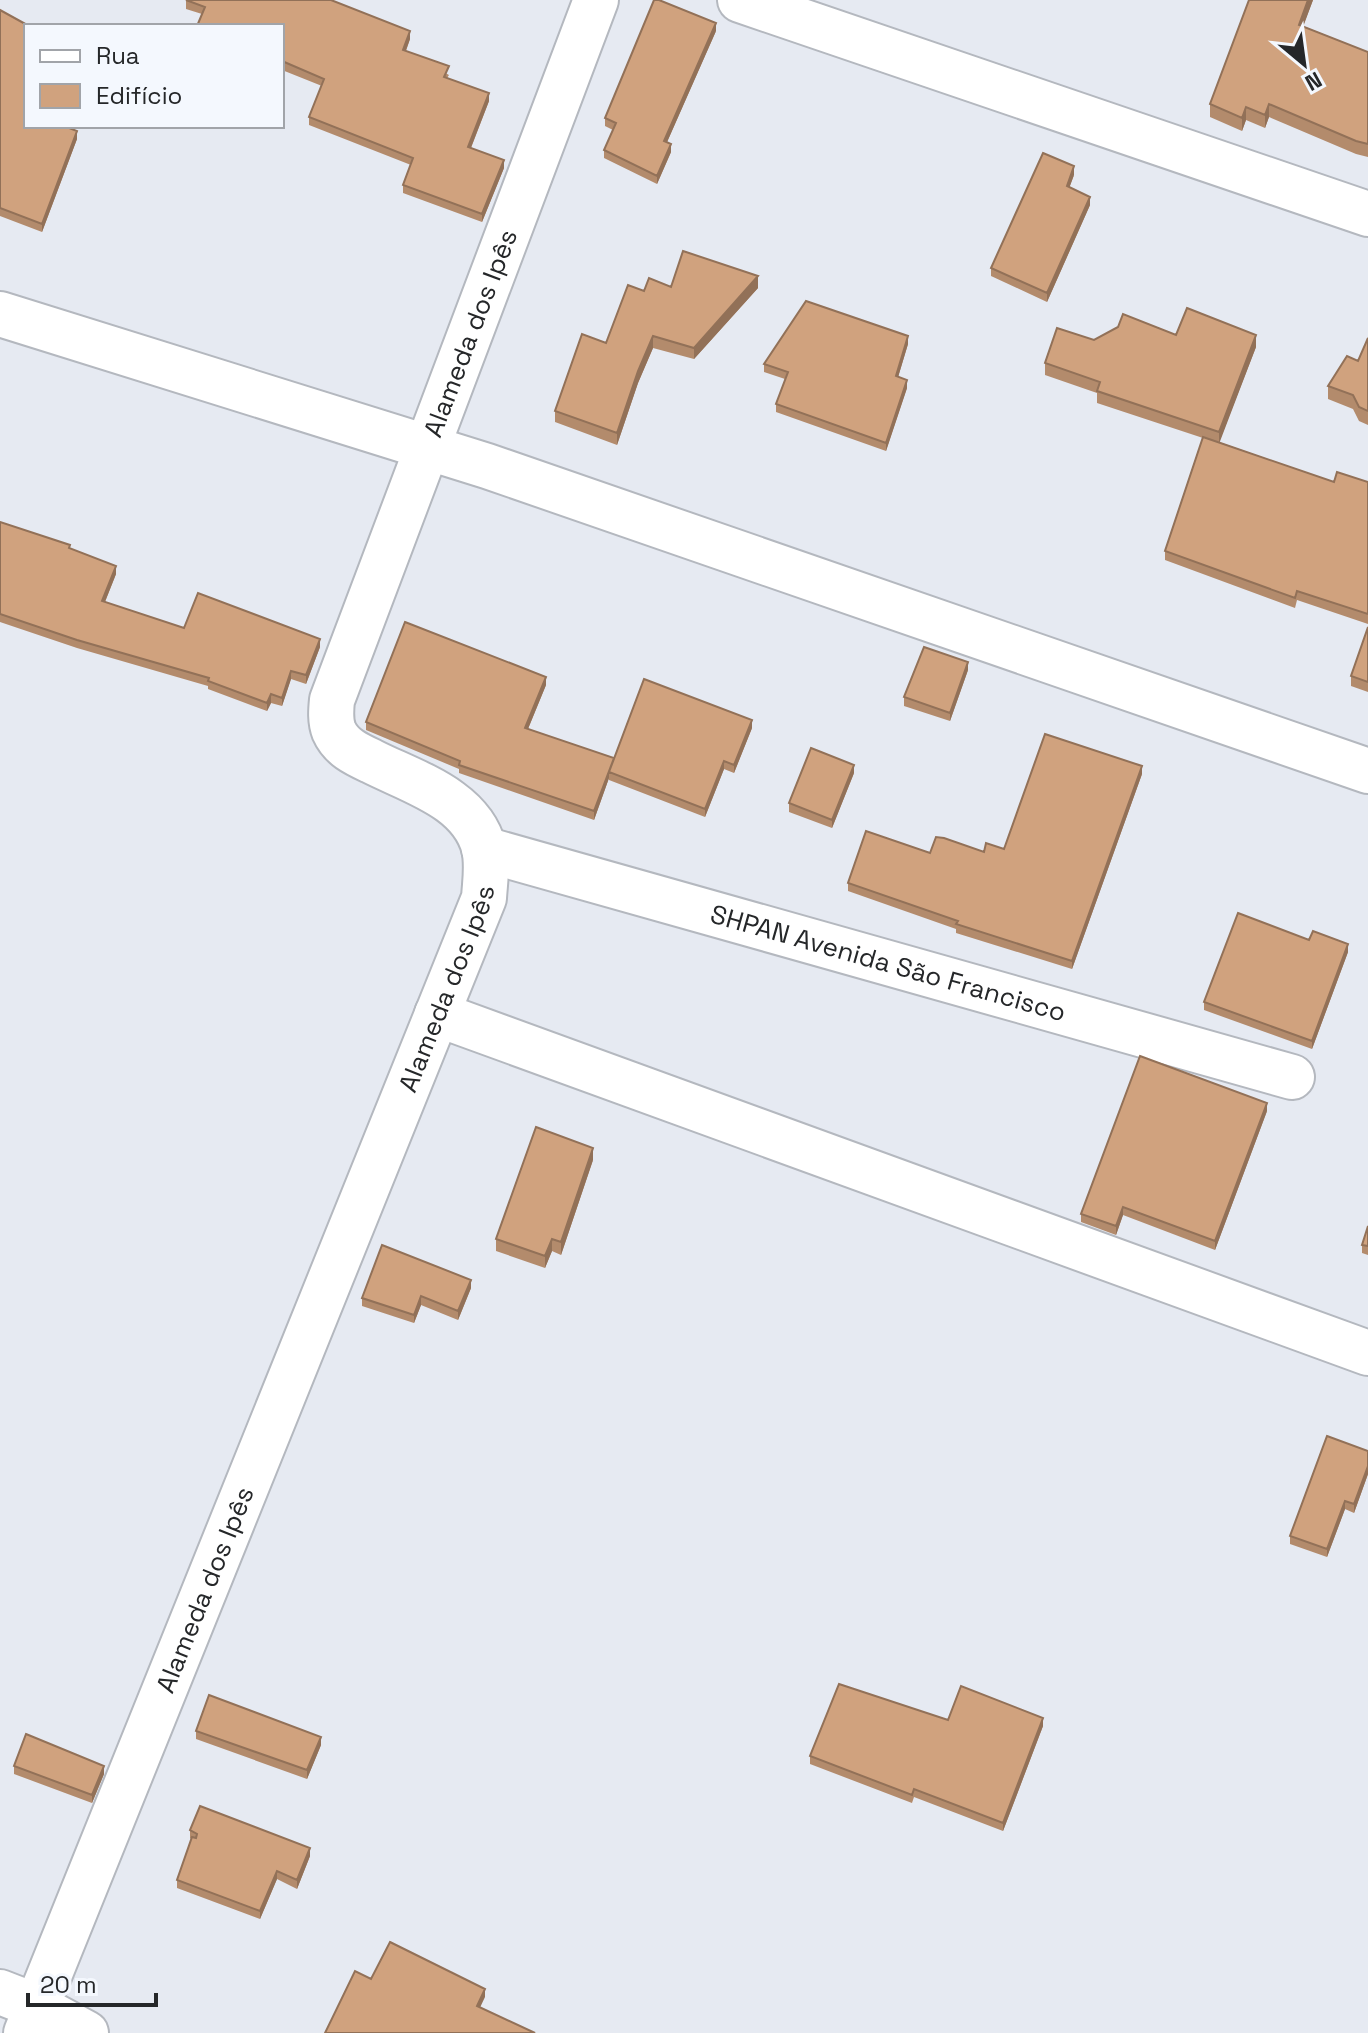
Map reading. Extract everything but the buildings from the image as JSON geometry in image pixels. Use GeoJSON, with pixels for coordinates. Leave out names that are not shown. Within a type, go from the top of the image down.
{"type":"FeatureCollection","features":[{"type":"Feature","properties":{"kind":"street","name":"Alameda dos Ipês"},"geometry":{"type":"LineString","coordinates":[[21,2010],[484,898],[484,849],[479,836],[460,809],[449,800],[351,751],[334,730],[332,700],[596,0]]}},
{"type":"Feature","properties":{"kind":"street"},"geometry":{"type":"LineString","coordinates":[[740,0],[1368,214]]}},
{"type":"Feature","properties":{"kind":"street"},"geometry":{"type":"LineString","coordinates":[[0,314],[487,466],[1368,771]]}},
{"type":"Feature","properties":{"kind":"street","name":"SHPAN Avenida São Francisco"},"geometry":{"type":"LineString","coordinates":[[484,849],[1292,1077]]}},
{"type":"Feature","properties":{"kind":"street"},"geometry":{"type":"LineString","coordinates":[[437,1014],[1368,1353]]}},
{"type":"Feature","properties":{"kind":"street"},"geometry":{"type":"LineString","coordinates":[[21,2010],[86,2033]]}}]}
